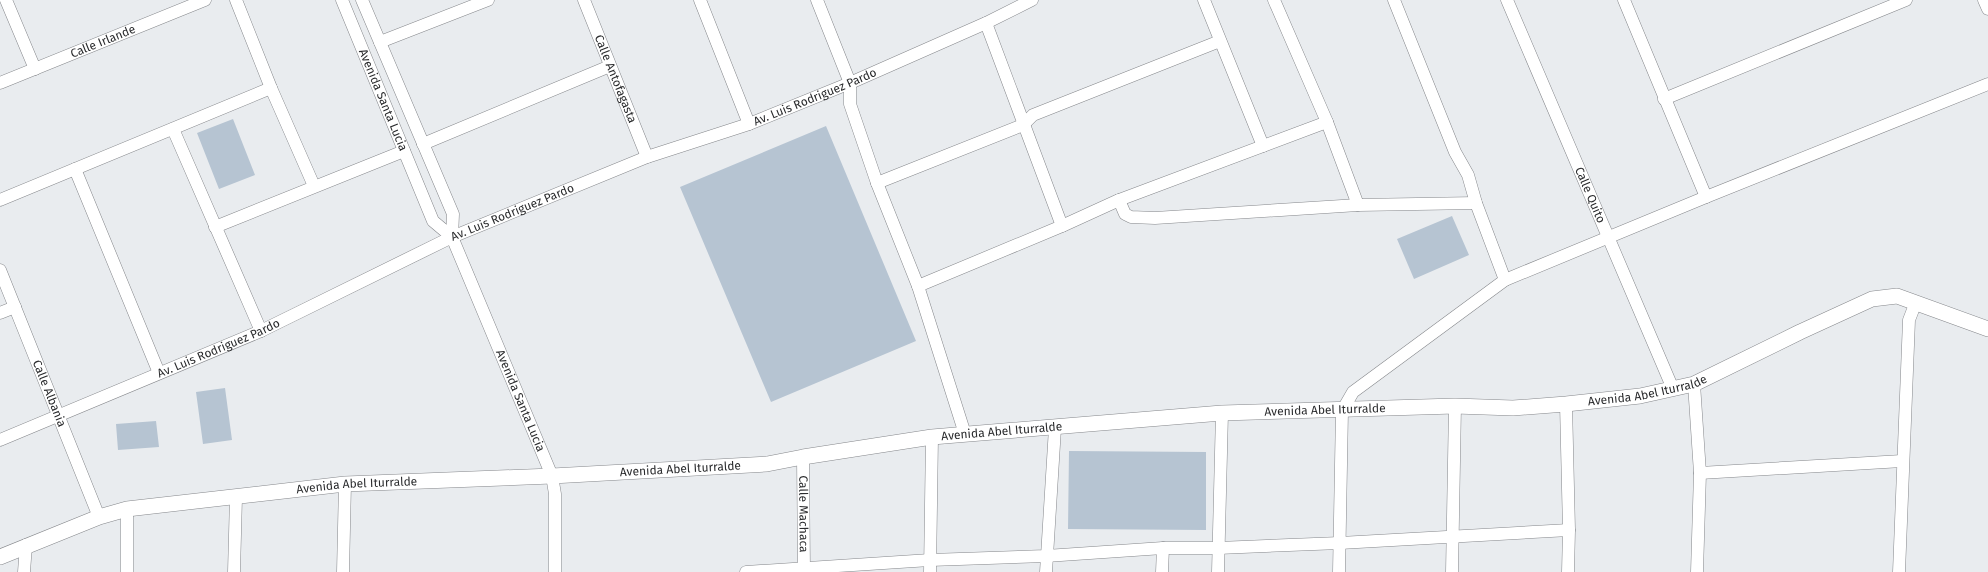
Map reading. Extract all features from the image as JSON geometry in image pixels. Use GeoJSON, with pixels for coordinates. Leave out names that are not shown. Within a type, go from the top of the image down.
{"type":"FeatureCollection","features":[{"type":"Feature","properties":{"kind":"street"},"geometry":{"type":"LineString","coordinates":[[6,0],[34,69]]}},
{"type":"Feature","properties":{"kind":"street","name":"Calle Irlande"},"geometry":{"type":"LineString","coordinates":[[0,83],[205,0]]}},
{"type":"Feature","properties":{"kind":"street"},"geometry":{"type":"LineString","coordinates":[[236,0],[270,88],[314,186]]}},
{"type":"Feature","properties":{"kind":"street","name":"Avenida Santa Lucia"},"geometry":{"type":"LineString","coordinates":[[342,0],[433,221],[452,237]]}},
{"type":"Feature","properties":{"kind":"street","name":"Avenida Santa Lucia"},"geometry":{"type":"LineString","coordinates":[[362,0],[453,214],[452,237],[552,476],[555,494],[555,572]]}},
{"type":"Feature","properties":{"kind":"street"},"geometry":{"type":"LineString","coordinates":[[380,42],[468,4],[488,0]]}},
{"type":"Feature","properties":{"kind":"street","name":"Calle Antofagasta"},"geometry":{"type":"LineString","coordinates":[[584,0],[647,157]]}},
{"type":"Feature","properties":{"kind":"street"},"geometry":{"type":"LineString","coordinates":[[700,0],[749,124]]}},
{"type":"Feature","properties":{"kind":"street"},"geometry":{"type":"LineString","coordinates":[[817,0],[850,83],[850,104],[877,183],[918,286],[965,434]]}},
{"type":"Feature","properties":{"kind":"street","name":"Av. Luis Rodriguez Pardo"},"geometry":{"type":"LineString","coordinates":[[0,440],[261,331],[452,237],[647,157],[749,124],[850,83],[986,23],[1032,0]]}},
{"type":"Feature","properties":{"kind":"street"},"geometry":{"type":"LineString","coordinates":[[1204,0],[1263,146]]}},
{"type":"Feature","properties":{"kind":"street"},"geometry":{"type":"LineString","coordinates":[[1274,0],[1327,122],[1358,205]]}},
{"type":"Feature","properties":{"kind":"street"},"geometry":{"type":"LineString","coordinates":[[1394,0],[1455,152],[1468,175],[1476,203],[1505,280]]}},
{"type":"Feature","properties":{"kind":"street","name":"Calle Quito"},"geometry":{"type":"LineString","coordinates":[[1507,0],[1610,238],[1673,389]]}},
{"type":"Feature","properties":{"kind":"street"},"geometry":{"type":"LineString","coordinates":[[1664,99],[1906,0]]}},
{"type":"Feature","properties":{"kind":"street"},"geometry":{"type":"LineString","coordinates":[[1984,0],[1988,9]]}},
{"type":"Feature","properties":{"kind":"street"},"geometry":{"type":"LineString","coordinates":[[1628,1],[1664,99],[1706,197]]}},
{"type":"Feature","properties":{"kind":"street"},"geometry":{"type":"LineString","coordinates":[[986,23],[1062,226]]}},
{"type":"Feature","properties":{"kind":"street"},"geometry":{"type":"LineString","coordinates":[[877,183],[1024,125],[1033,116],[1220,42]]}},
{"type":"Feature","properties":{"kind":"street"},"geometry":{"type":"LineString","coordinates":[[423,144],[610,66]]}},
{"type":"Feature","properties":{"kind":"street"},"geometry":{"type":"LineString","coordinates":[[1339,572],[1342,411],[1353,392],[1505,280],[1610,238],[1706,197],[1988,84]]}},
{"type":"Feature","properties":{"kind":"street"},"geometry":{"type":"LineString","coordinates":[[0,200],[270,88]]}},
{"type":"Feature","properties":{"kind":"street"},"geometry":{"type":"LineString","coordinates":[[918,286],[1062,226],[1119,200],[1327,122]]}},
{"type":"Feature","properties":{"kind":"street"},"geometry":{"type":"LineString","coordinates":[[173,129],[261,331]]}},
{"type":"Feature","properties":{"kind":"street"},"geometry":{"type":"LineString","coordinates":[[215,227],[404,151]]}},
{"type":"Feature","properties":{"kind":"street"},"geometry":{"type":"LineString","coordinates":[[75,169],[159,373]]}},
{"type":"Feature","properties":{"kind":"street"},"geometry":{"type":"LineString","coordinates":[[1119,200],[1125,214],[1155,218],[1358,205],[1476,203]]}},
{"type":"Feature","properties":{"kind":"street","name":"Calle Albania"},"geometry":{"type":"LineString","coordinates":[[0,270],[99,517]]}},
{"type":"Feature","properties":{"kind":"street","name":"Avenida Abel Iturralde"},"geometry":{"type":"LineString","coordinates":[[0,557],[26,545],[99,517],[127,509],[345,484],[552,476],[767,464],[932,437],[1222,413],[1342,411],[1455,406],[1512,408],[1640,396],[1694,384],[1800,332],[1872,299],[1897,296],[1988,329]]}},
{"type":"Feature","properties":{"kind":"street"},"geometry":{"type":"LineString","coordinates":[[1899,572],[1902,461],[1910,320],[1916,302]]}},
{"type":"Feature","properties":{"kind":"street"},"geometry":{"type":"LineString","coordinates":[[0,313],[15,306]]}},
{"type":"Feature","properties":{"kind":"street"},"geometry":{"type":"LineString","coordinates":[[1694,384],[1700,474],[1697,572]]}},
{"type":"Feature","properties":{"kind":"street"},"geometry":{"type":"LineString","coordinates":[[1566,404],[1569,530],[1568,572]]}},
{"type":"Feature","properties":{"kind":"street"},"geometry":{"type":"LineString","coordinates":[[1452,572],[1455,406]]}},
{"type":"Feature","properties":{"kind":"street"},"geometry":{"type":"LineString","coordinates":[[1218,572],[1222,413]]}},
{"type":"Feature","properties":{"kind":"street"},"geometry":{"type":"LineString","coordinates":[[1046,572],[1055,428]]}},
{"type":"Feature","properties":{"kind":"street"},"geometry":{"type":"LineString","coordinates":[[930,572],[932,437]]}},
{"type":"Feature","properties":{"kind":"street","name":"Calle Machaca"},"geometry":{"type":"LineString","coordinates":[[803,457],[804,570]]}},
{"type":"Feature","properties":{"kind":"street"},"geometry":{"type":"LineString","coordinates":[[1700,474],[1902,461]]}},
{"type":"Feature","properties":{"kind":"street"},"geometry":{"type":"LineString","coordinates":[[344,572],[345,484]]}},
{"type":"Feature","properties":{"kind":"street"},"geometry":{"type":"LineString","coordinates":[[234,572],[236,497]]}},
{"type":"Feature","properties":{"kind":"street"},"geometry":{"type":"LineString","coordinates":[[127,509],[127,572]]}},
{"type":"Feature","properties":{"kind":"street"},"geometry":{"type":"LineString","coordinates":[[746,572],[804,570],[930,560],[1046,556],[1163,548],[1218,548],[1340,543],[1569,530]]}},
{"type":"Feature","properties":{"kind":"street"},"geometry":{"type":"LineString","coordinates":[[24,572],[26,545]]}},
{"type":"Feature","properties":{"kind":"street"},"geometry":{"type":"LineString","coordinates":[[1162,572],[1163,548]]}},
{"type":"Feature","properties":{"kind":"shaded area"},"geometry":{"type":"Polygon","coordinates":[[[233,119],[255,175],[219,189],[197,133],[233,119]]]}},
{"type":"Feature","properties":{"kind":"shaded area"},"geometry":{"type":"Polygon","coordinates":[[[826,126],[916,341],[771,402],[680,187],[826,126]]]}},
{"type":"Feature","properties":{"kind":"shaded area"},"geometry":{"type":"Polygon","coordinates":[[[1452,216],[1469,255],[1414,279],[1397,239],[1452,216]]]}},
{"type":"Feature","properties":{"kind":"shaded area"},"geometry":{"type":"Polygon","coordinates":[[[225,388],[232,440],[203,444],[196,392],[225,388]]]}},
{"type":"Feature","properties":{"kind":"shaded area"},"geometry":{"type":"Polygon","coordinates":[[[156,421],[159,447],[118,450],[116,424],[156,421]]]}},
{"type":"Feature","properties":{"kind":"shaded area"},"geometry":{"type":"Polygon","coordinates":[[[1069,451],[1206,452],[1206,530],[1068,529],[1069,451]]]}}]}
